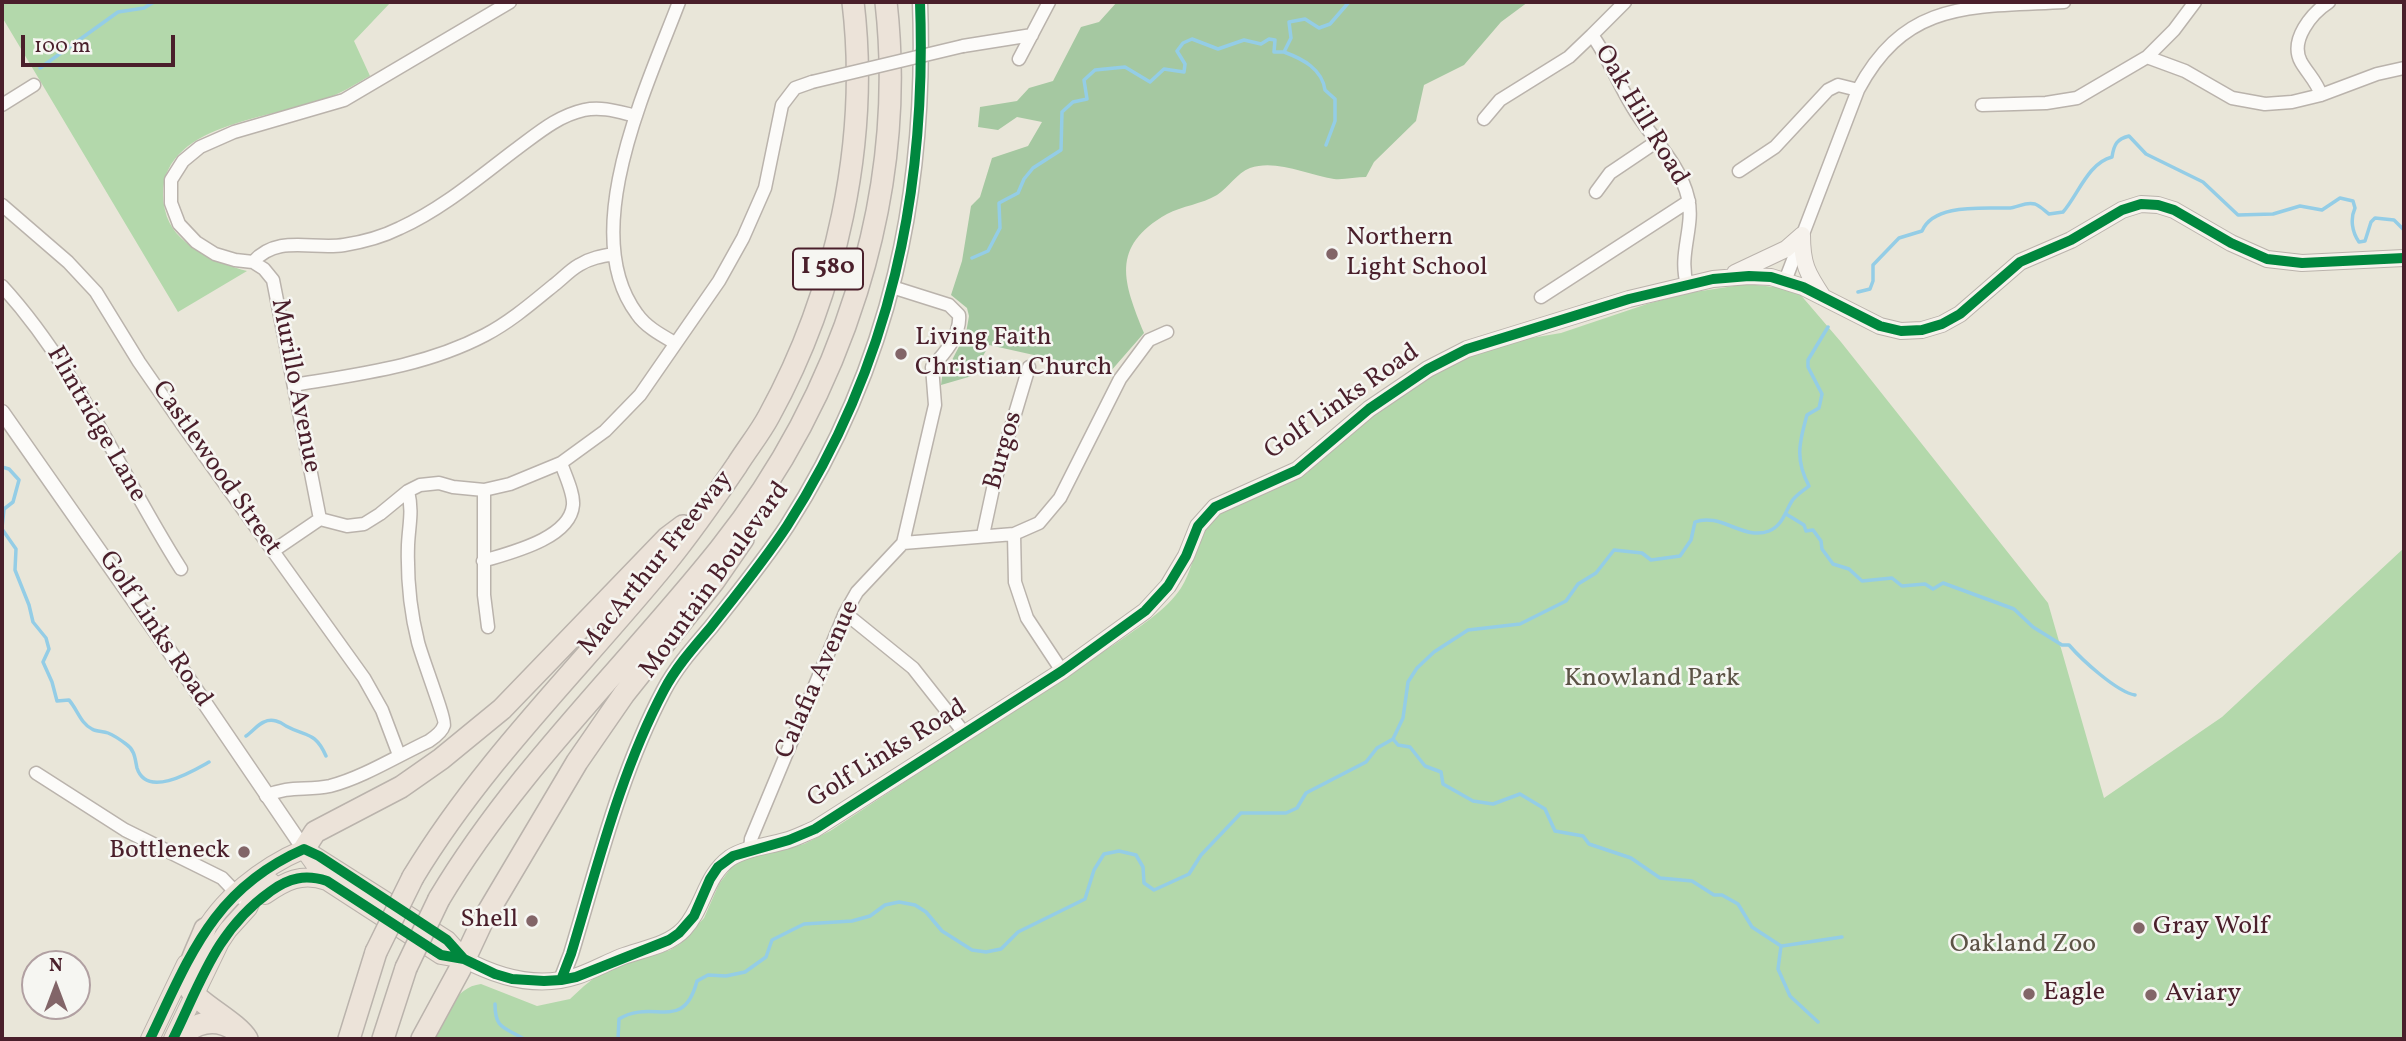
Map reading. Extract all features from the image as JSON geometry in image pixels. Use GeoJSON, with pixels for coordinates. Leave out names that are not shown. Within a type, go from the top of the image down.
{"type":"FeatureCollection","features":[{"type":"Feature","properties":{"kind":"highway","name":"MacArthur Freeway"},"geometry":{"type":"LineString","coordinates":[[349,1039],[376,952],[413,877],[458,807],[665,563],[708,508],[767,419],[788,379],[807,334],[832,258],[845,200],[856,104],[853,2]]}},
{"type":"Feature","properties":{"kind":"highway","name":"MacArthur Freeway"},"geometry":{"type":"LineString","coordinates":[[383,1039],[406,968],[461,862],[508,796],[720,549],[797,434],[838,347],[854,300],[874,220],[885,157],[889,106],[886,2]]}},
{"type":"Feature","properties":{"kind":"highway"},"geometry":{"type":"LineString","coordinates":[[422,1039],[482,922],[601,726],[728,562],[797,434]]}},
{"type":"Feature","properties":{"kind":"highway"},"geometry":{"type":"LineString","coordinates":[[304,849],[315,832],[401,787],[441,759],[502,709],[667,538],[708,508]]}},
{"type":"Feature","properties":{"kind":"highway"},"geometry":{"type":"LineString","coordinates":[[205,929],[186,983],[194,996],[243,1031],[246,1039]]}},
{"type":"Feature","properties":{"kind":"highway"},"geometry":{"type":"LineString","coordinates":[[175,1039],[193,1026],[214,1022],[232,1028],[246,1039]]}},
{"type":"Feature","properties":{"kind":"main road","name":"Golf Links Road"},"geometry":{"type":"LineString","coordinates":[[304,849],[327,881],[441,955],[464,959],[512,979],[561,980],[576,976],[658,945],[679,933],[694,916],[718,867],[733,856],[789,840],[815,829],[1062,671],[1145,611],[1168,586],[1186,556],[1198,526],[1215,507],[1297,470],[1369,409],[1429,369],[1467,349],[1629,299],[1725,277],[1760,276],[1785,281],[1880,327],[1901,331],[1932,327],[1959,314],[2020,262],[2071,240],[2122,210],[2141,204],[2174,210],[2231,243],[2267,259],[2302,263],[2404,258]]}},
{"type":"Feature","properties":{"kind":"main road"},"geometry":{"type":"LineString","coordinates":[[1725,277],[1786,249],[1802,235]]}},
{"type":"Feature","properties":{"kind":"main road"},"geometry":{"type":"LineString","coordinates":[[1802,235],[1803,263],[1824,298]]}},
{"type":"Feature","properties":{"kind":"main road"},"geometry":{"type":"LineString","coordinates":[[150,1039],[205,929],[223,905],[285,857],[304,849]]}},
{"type":"Feature","properties":{"kind":"main road"},"geometry":{"type":"LineString","coordinates":[[248,908],[255,893],[286,871],[304,849]]}},
{"type":"Feature","properties":{"kind":"main road","name":"Golf Links Road"},"geometry":{"type":"LineString","coordinates":[[304,849],[319,856],[447,940],[464,959]]}},
{"type":"Feature","properties":{"kind":"main road"},"geometry":{"type":"LineString","coordinates":[[175,1039],[220,942],[248,908],[279,885],[293,879],[307,877],[327,881]]}},
{"type":"Feature","properties":{"kind":"street"},"geometry":{"type":"LineString","coordinates":[[510,2],[344,100],[234,132],[200,147],[183,161],[171,180],[171,202],[179,224],[196,242],[215,254],[235,260],[253,262],[261,253],[276,246],[344,245],[397,230],[424,217],[561,117],[586,110],[609,109],[636,116]]}},
{"type":"Feature","properties":{"kind":"street"},"geometry":{"type":"LineString","coordinates":[[674,343],[652,329],[637,314],[621,282],[614,254],[613,226],[616,190],[636,116],[679,2]]}},
{"type":"Feature","properties":{"kind":"street","name":"Mountain Boulevard"},"geometry":{"type":"LineString","coordinates":[[561,980],[620,792],[656,706],[676,670],[769,552],[819,472],[863,377],[882,325],[908,218],[918,144],[922,78],[920,2]]}},
{"type":"Feature","properties":{"kind":"street"},"geometry":{"type":"LineString","coordinates":[[1019,58],[1049,2]]}},
{"type":"Feature","properties":{"kind":"street","name":"Oak Hill Road"},"geometry":{"type":"LineString","coordinates":[[1625,2],[1592,35],[1633,110],[1676,168],[1689,201],[1683,258],[1687,284]]}},
{"type":"Feature","properties":{"kind":"street"},"geometry":{"type":"LineString","coordinates":[[1785,281],[1858,90],[1878,56],[1898,34],[1923,17],[1938,11],[2064,2]]}},
{"type":"Feature","properties":{"kind":"street"},"geometry":{"type":"LineString","coordinates":[[1982,105],[2077,99],[2147,57],[2174,30],[2195,2]]}},
{"type":"Feature","properties":{"kind":"street"},"geometry":{"type":"LineString","coordinates":[[2321,95],[2317,84],[2301,61],[2298,43],[2310,19],[2329,2]]}},
{"type":"Feature","properties":{"kind":"street"},"geometry":{"type":"LineString","coordinates":[[273,551],[320,519],[347,526],[364,524],[420,485],[439,483],[453,487],[484,489],[510,484],[561,463],[605,431],[640,395],[719,281],[743,238],[765,188],[782,105],[795,88],[963,46],[1032,35]]}},
{"type":"Feature","properties":{"kind":"street"},"geometry":{"type":"LineString","coordinates":[[1484,119],[1500,100],[1569,57],[1592,35]]}},
{"type":"Feature","properties":{"kind":"street"},"geometry":{"type":"LineString","coordinates":[[2147,57],[2185,71],[2232,98],[2265,104],[2292,102],[2321,95],[2377,74],[2404,68]]}},
{"type":"Feature","properties":{"kind":"street"},"geometry":{"type":"LineString","coordinates":[[2,105],[34,85]]}},
{"type":"Feature","properties":{"kind":"street"},"geometry":{"type":"LineString","coordinates":[[1739,172],[1775,147],[1828,90],[1838,85],[1858,90]]}},
{"type":"Feature","properties":{"kind":"street"},"geometry":{"type":"LineString","coordinates":[[1596,192],[1610,173],[1656,142]]}},
{"type":"Feature","properties":{"kind":"street"},"geometry":{"type":"LineString","coordinates":[[1541,297],[1689,201]]}},
{"type":"Feature","properties":{"kind":"street","name":"Castlewood Street"},"geometry":{"type":"LineString","coordinates":[[2,205],[68,262],[96,292],[139,362],[364,678],[382,710],[399,755]]}},
{"type":"Feature","properties":{"kind":"street"},"geometry":{"type":"LineString","coordinates":[[294,385],[396,367],[454,350],[519,314],[579,265],[597,257],[614,254]]}},
{"type":"Feature","properties":{"kind":"street","name":"Murillo Avenue"},"geometry":{"type":"LineString","coordinates":[[253,262],[264,269],[273,280],[320,519]]}},
{"type":"Feature","properties":{"kind":"street","name":"Flintridge Lane"},"geometry":{"type":"LineString","coordinates":[[2,286],[55,352],[181,569]]}},
{"type":"Feature","properties":{"kind":"street"},"geometry":{"type":"LineString","coordinates":[[892,287],[949,304],[957,311],[960,320],[950,344],[932,367],[935,405],[903,543],[1014,534],[1040,523],[1060,498],[1120,379],[1149,340],[1167,332]]}},
{"type":"Feature","properties":{"kind":"street","name":"Burgos"},"geometry":{"type":"LineString","coordinates":[[983,536],[994,484],[1029,367]]}},
{"type":"Feature","properties":{"kind":"street","name":"Golf Links Road"},"geometry":{"type":"LineString","coordinates":[[2,412],[304,849]]}},
{"type":"Feature","properties":{"kind":"street"},"geometry":{"type":"LineString","coordinates":[[483,561],[530,547],[564,526],[573,504],[561,463]]}},
{"type":"Feature","properties":{"kind":"street"},"geometry":{"type":"LineString","coordinates":[[484,489],[483,561],[488,627]]}},
{"type":"Feature","properties":{"kind":"street"},"geometry":{"type":"LineString","coordinates":[[266,796],[284,788],[331,786],[429,741],[439,734],[444,725],[443,714],[433,692],[418,642],[409,596],[408,543],[413,509],[408,491]]}},
{"type":"Feature","properties":{"kind":"street"},"geometry":{"type":"LineString","coordinates":[[1014,534],[1015,582],[1027,618],[1062,671]]}},
{"type":"Feature","properties":{"kind":"street","name":"Calafia Avenue"},"geometry":{"type":"LineString","coordinates":[[750,850],[751,839],[845,613],[857,592],[903,543]]}},
{"type":"Feature","properties":{"kind":"street"},"geometry":{"type":"LineString","coordinates":[[845,613],[913,668],[965,734]]}},
{"type":"Feature","properties":{"kind":"street"},"geometry":{"type":"LineString","coordinates":[[36,773],[125,830],[222,878],[237,892],[248,908]]}},
{"type":"Feature","properties":{"kind":"green space"},"geometry":{"type":"Polygon","coordinates":[[[2,2],[391,2],[354,41],[370,76],[328,98],[217,130],[193,143],[174,160],[164,182],[165,210],[169,222],[186,243],[197,251],[247,271],[178,312],[2,17],[2,2]]]}},
{"type":"Feature","properties":{"kind":"green space"},"geometry":{"type":"Polygon","coordinates":[[[1117,2],[1528,2],[1501,22],[1464,65],[1424,85],[1416,121],[1374,162],[1366,177],[1334,179],[1270,165],[1250,168],[1217,195],[1173,211],[1149,227],[1136,239],[1126,267],[1131,298],[1144,333],[1110,372],[989,345],[972,376],[941,385],[943,370],[951,362],[966,333],[969,316],[967,308],[951,295],[962,261],[971,206],[980,197],[992,158],[1028,146],[1042,122],[1017,117],[998,130],[978,127],[980,107],[1017,101],[1029,88],[1053,81],[1081,27],[1099,22],[1117,2]]]}},
{"type":"Feature","properties":{"kind":"green space","name":"Knowland Park"},"geometry":{"type":"Polygon","coordinates":[[[1747,284],[1784,288],[1799,293],[2048,603],[2104,798],[2222,717],[2404,548],[2404,1039],[432,1039],[457,997],[472,986],[481,984],[537,1006],[570,999],[598,975],[680,944],[704,918],[719,884],[733,865],[745,858],[804,844],[830,831],[1115,644],[1160,611],[1175,596],[1187,576],[1203,533],[1226,509],[1307,473],[1354,430],[1435,372],[1470,354],[1519,340],[1561,333],[1688,293],[1747,284]]]}},
{"type":"Feature","properties":{"kind":"waterway"},"geometry":{"type":"LineString","coordinates":[[40,68],[118,12],[144,8],[154,2]]}},
{"type":"Feature","properties":{"kind":"waterway"},"geometry":{"type":"LineString","coordinates":[[972,258],[988,251],[1000,228],[999,203],[1018,193],[1033,168],[1061,150],[1062,112],[1073,102],[1087,99],[1084,80],[1095,70],[1125,67],[1150,82],[1164,69],[1184,72],[1185,64],[1177,51],[1183,43],[1192,39],[1218,49],[1244,40],[1261,44],[1269,39],[1275,40],[1274,52],[1284,52],[1291,38],[1289,22],[1305,19],[1319,28],[1330,24],[1349,2]]}},
{"type":"Feature","properties":{"kind":"waterway"},"geometry":{"type":"LineString","coordinates":[[1284,52],[1316,71],[1325,90],[1335,99],[1335,121],[1326,145]]}},
{"type":"Feature","properties":{"kind":"waterway"},"geometry":{"type":"LineString","coordinates":[[1858,292],[1870,289],[1873,265],[1899,238],[1922,231],[1928,222],[1937,216],[1960,209],[2012,208],[2028,203],[2037,205],[2049,214],[2063,212],[2096,166],[2112,157],[2117,143],[2129,136],[2146,154],[2203,182],[2238,215],[2273,214],[2300,206],[2322,210],[2340,198],[2353,201],[2355,208],[2352,225],[2359,242],[2365,241],[2375,218],[2394,220],[2404,230]]}},
{"type":"Feature","properties":{"kind":"waterway"},"geometry":{"type":"LineString","coordinates":[[618,1039],[619,1019],[644,1012],[675,1011],[684,1006],[691,997],[697,981],[708,975],[726,976],[745,972],[766,957],[772,940],[804,924],[852,921],[870,916],[885,905],[899,902],[915,905],[926,912],[942,931],[972,950],[986,952],[1001,949],[1018,932],[1085,899],[1094,870],[1104,854],[1119,851],[1136,855],[1143,867],[1144,883],[1154,890],[1189,874],[1201,855],[1241,813],[1286,813],[1297,808],[1306,793],[1366,762],[1377,748],[1393,739],[1403,718],[1408,682],[1417,668],[1434,652],[1468,630],[1520,624],[1566,601],[1578,584],[1596,573],[1614,550],[1642,553],[1651,560],[1680,556],[1691,540],[1695,522],[1714,521],[1760,533],[1778,525],[1794,499],[1809,486],[1800,459],[1800,443],[1807,415],[1819,408],[1822,394],[1808,367],[1808,360],[1828,327]]}},
{"type":"Feature","properties":{"kind":"waterway"},"geometry":{"type":"LineString","coordinates":[[2,467],[9,469],[19,480],[13,502],[4,509],[2,528]]}},
{"type":"Feature","properties":{"kind":"waterway"},"geometry":{"type":"LineString","coordinates":[[1786,514],[1804,525],[1806,531],[1813,530],[1833,564],[1849,569],[1862,581],[1892,578],[1902,586],[1925,584],[1933,589],[1943,583],[2014,609],[2033,627],[2062,645],[2069,645],[2110,682],[2135,695]]}},
{"type":"Feature","properties":{"kind":"waterway"},"geometry":{"type":"LineString","coordinates":[[2,529],[16,549],[15,570],[33,622],[46,638],[49,649],[43,662],[57,701],[69,700],[88,727],[106,732],[129,746],[142,777],[150,781],[171,780],[209,762]]}},
{"type":"Feature","properties":{"kind":"waterway"},"geometry":{"type":"LineString","coordinates":[[246,736],[262,723],[276,721],[314,738],[326,756]]}},
{"type":"Feature","properties":{"kind":"waterway"},"geometry":{"type":"LineString","coordinates":[[1393,739],[1398,745],[1410,747],[1425,766],[1441,772],[1443,784],[1473,801],[1493,804],[1520,794],[1545,809],[1555,831],[1583,836],[1589,844],[1631,858],[1660,878],[1692,881],[1714,895],[1722,895],[1738,904],[1752,927],[1781,946],[1778,969],[1790,996],[1818,1022]]}},
{"type":"Feature","properties":{"kind":"waterway"},"geometry":{"type":"LineString","coordinates":[[1782,946],[1842,937]]}},
{"type":"Feature","properties":{"kind":"waterway"},"geometry":{"type":"LineString","coordinates":[[495,1004],[497,1019],[502,1027],[524,1039]]}},
{"type":"Feature","properties":{"kind":"cycle path"},"geometry":{"type":"LineString","coordinates":[[561,980],[622,787],[648,722],[680,665],[787,526],[823,465],[853,402],[877,339],[895,274],[917,141],[921,72],[920,2]]}},
{"type":"Feature","properties":{"kind":"cycle path"},"geometry":{"type":"LineString","coordinates":[[173,1039],[212,958],[236,923],[271,891],[298,878],[327,881],[441,955],[464,959],[512,979],[544,981],[576,977],[669,940],[694,916],[718,867],[733,856],[789,840],[815,829],[1062,671],[1145,611],[1168,586],[1186,556],[1198,526],[1215,507],[1297,470],[1369,409],[1428,369],[1467,349],[1629,299],[1713,279],[1749,276],[1771,277],[1803,287],[1880,326],[1901,331],[1922,330],[1942,324],[1960,314],[2020,262],[2071,240],[2122,210],[2141,204],[2174,210],[2231,243],[2267,259],[2302,263],[2404,258]]}},
{"type":"Feature","properties":{"kind":"cycle path"},"geometry":{"type":"LineString","coordinates":[[150,1039],[192,953],[226,905],[247,884],[273,865],[304,849],[319,856],[447,940],[464,959]]}},
{"type":"Feature","properties":{"kind":"place","name":"Northern Light School"},"geometry":{"type":"Point","coordinates":[1332,254]}},
{"type":"Feature","properties":{"kind":"place","name":"Living Faith Christian Church"},"geometry":{"type":"Point","coordinates":[901,354]}},
{"type":"Feature","properties":{"kind":"place","name":"Bottleneck"},"geometry":{"type":"Point","coordinates":[244,852]}},
{"type":"Feature","properties":{"kind":"place","name":"Shell"},"geometry":{"type":"Point","coordinates":[532,921]}},
{"type":"Feature","properties":{"kind":"place","name":"Gray Wolf"},"geometry":{"type":"Point","coordinates":[2139,928]}},
{"type":"Feature","properties":{"kind":"place","name":"Eagle"},"geometry":{"type":"Point","coordinates":[2029,994]}},
{"type":"Feature","properties":{"kind":"place","name":"Aviary"},"geometry":{"type":"Point","coordinates":[2151,995]}},
{"type":"Feature","properties":{"kind":"park label","name":"Oakland Zoo"},"geometry":{"type":"Point","coordinates":[2023,946]}}]}
